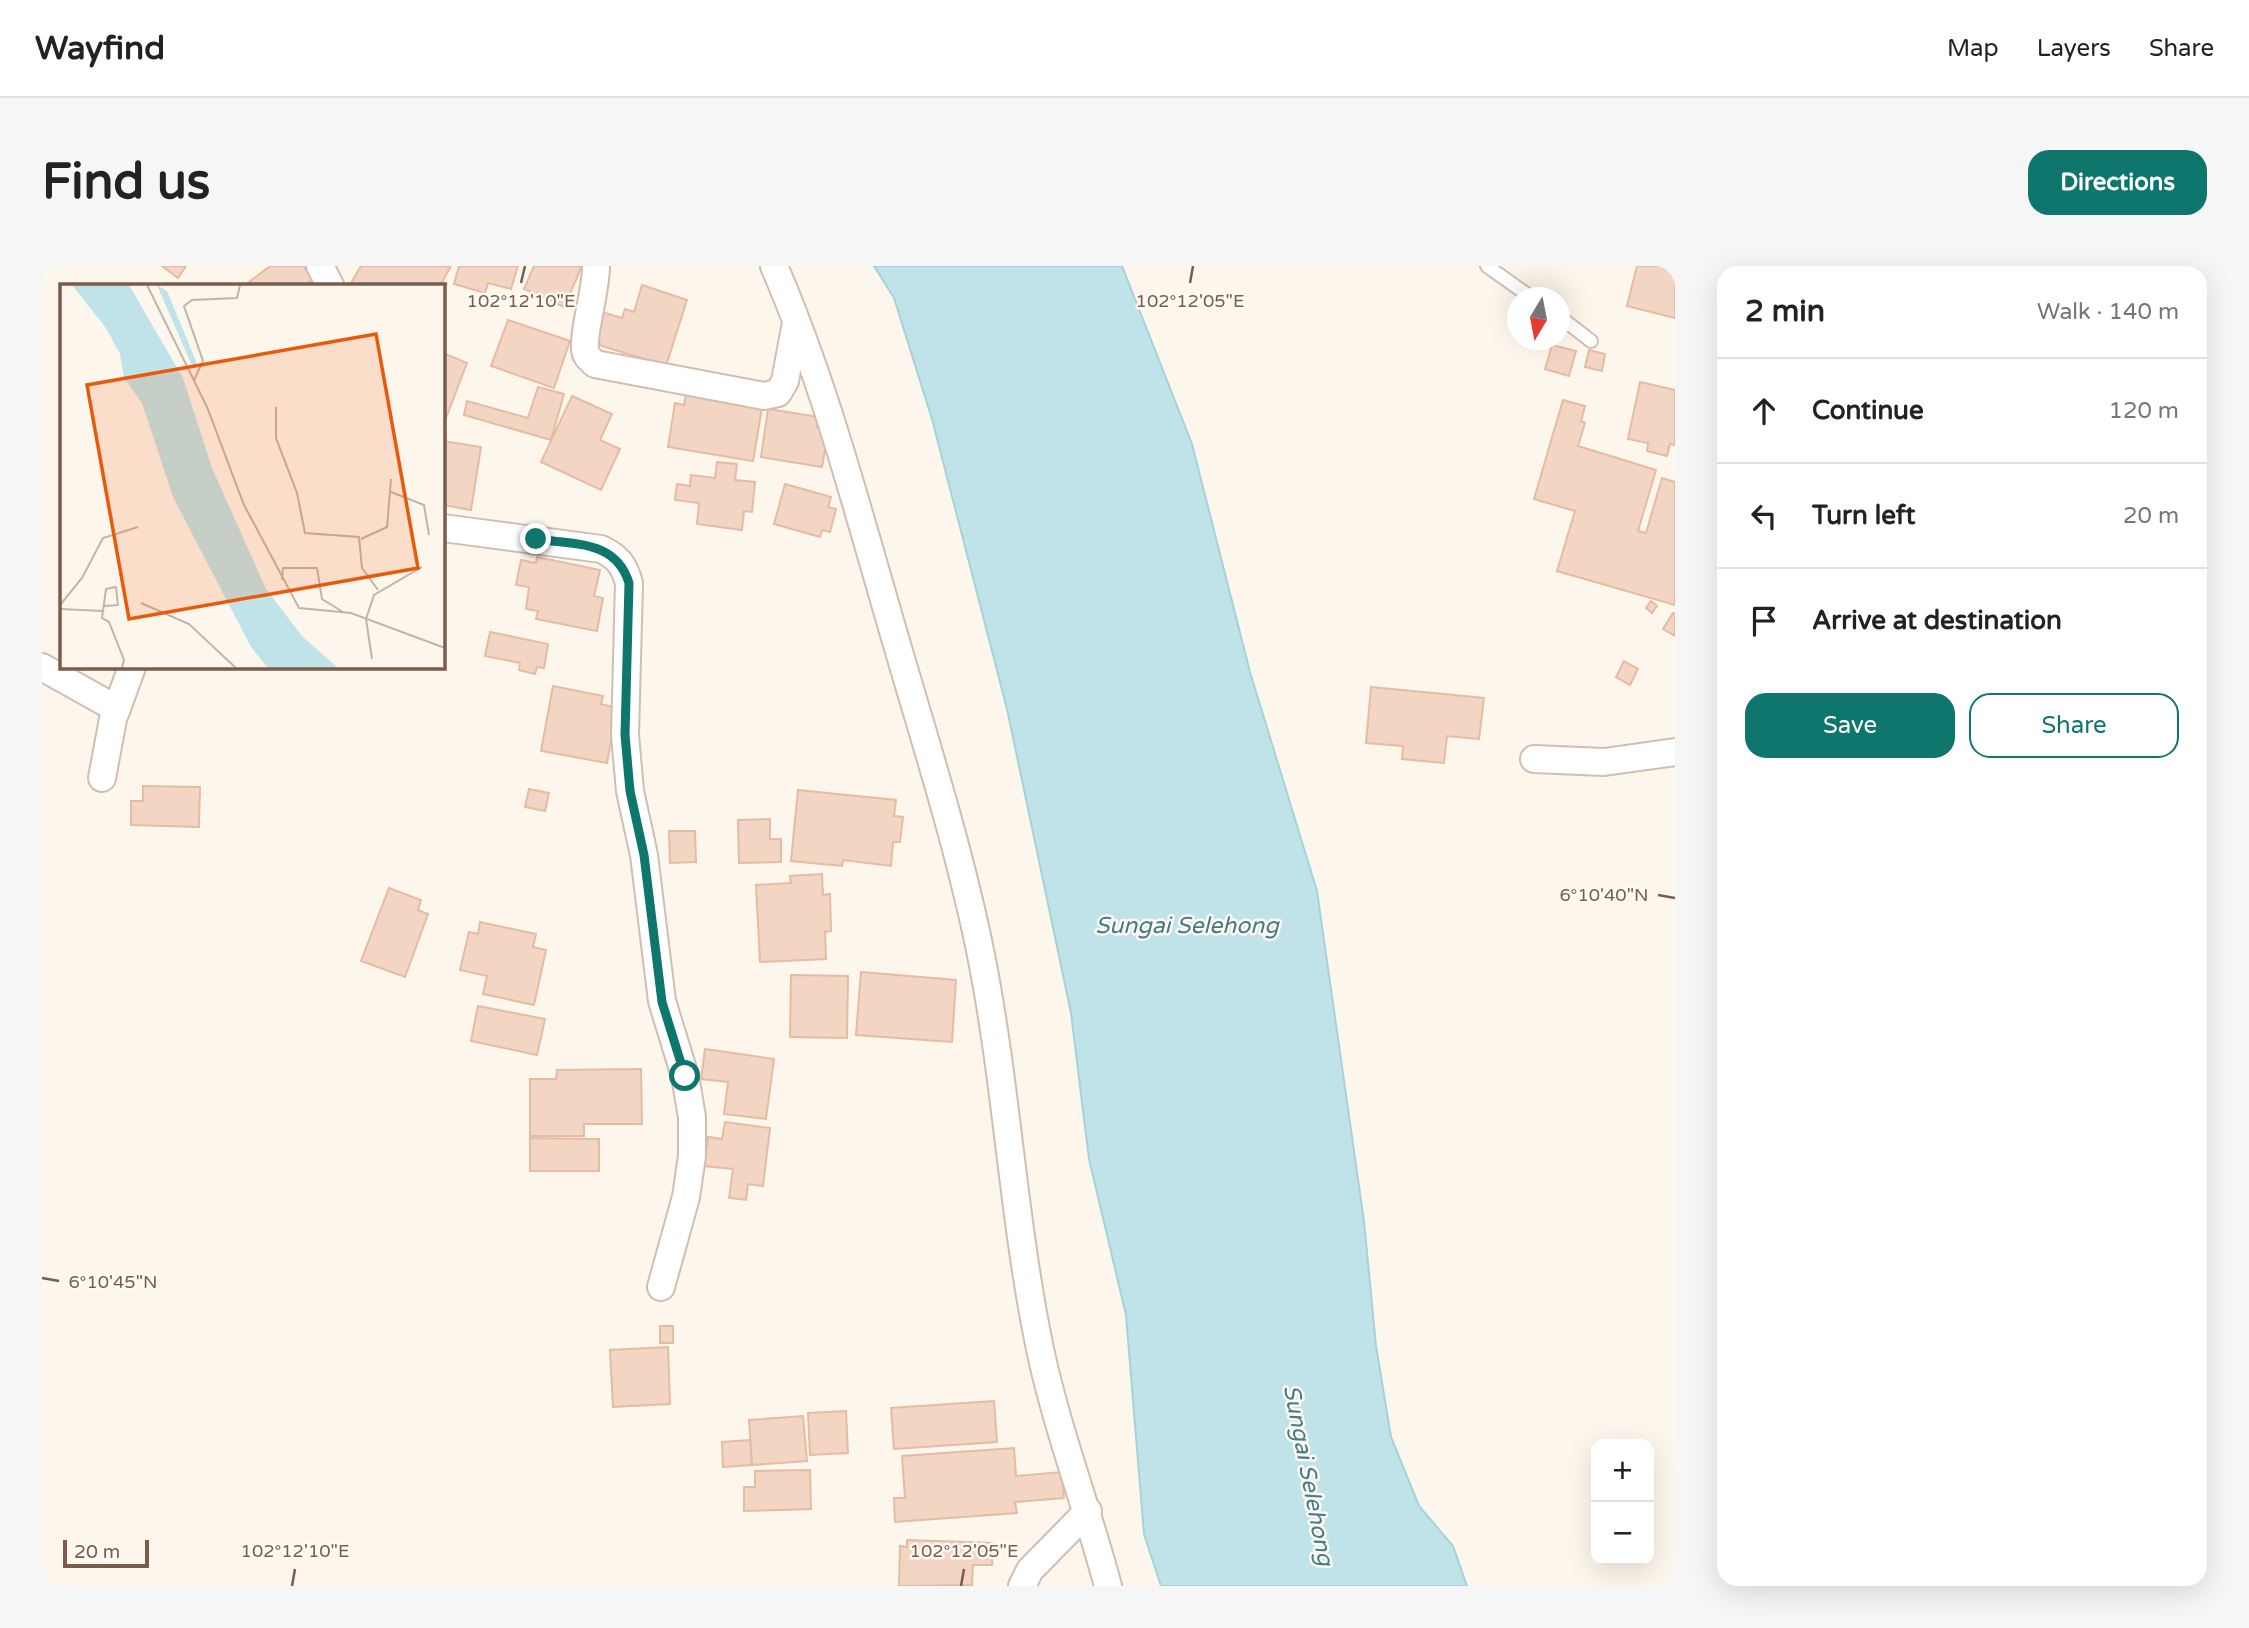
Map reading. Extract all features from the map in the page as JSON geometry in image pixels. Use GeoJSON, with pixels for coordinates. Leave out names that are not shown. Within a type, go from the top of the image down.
{"type":"FeatureCollection","features":[{"type":"Feature","properties":{"kind":"street"},"geometry":{"type":"LineString","coordinates":[[320,266],[329,284]]}},
{"type":"Feature","properties":{"kind":"street"},"geometry":{"type":"LineString","coordinates":[[596,266],[585,348],[587,356],[595,364],[764,396],[778,393],[785,381],[797,318]]}},
{"type":"Feature","properties":{"kind":"street"},"geometry":{"type":"LineString","coordinates":[[774,266],[797,318],[835,432],[958,861],[981,955],[1005,1105],[1022,1257],[1041,1353],[1108,1586]]}},
{"type":"Feature","properties":{"kind":"street"},"geometry":{"type":"LineString","coordinates":[[444,528],[601,549],[616,556],[629,583],[625,735],[630,791],[644,855],[662,1002],[685,1076],[692,1116],[692,1156],[686,1197],[661,1287]]}},
{"type":"Feature","properties":{"kind":"street"},"geometry":{"type":"LineString","coordinates":[[42,667],[117,709]]}},
{"type":"Feature","properties":{"kind":"street"},"geometry":{"type":"LineString","coordinates":[[102,778],[117,709],[132,668]]}},
{"type":"Feature","properties":{"kind":"street"},"geometry":{"type":"LineString","coordinates":[[1534,759],[1604,762],[1675,752]]}},
{"type":"Feature","properties":{"kind":"street"},"geometry":{"type":"LineString","coordinates":[[1022,1586],[1030,1570],[1088,1511]]}},
{"type":"Feature","properties":{"kind":"lane"},"geometry":{"type":"LineString","coordinates":[[1487,266],[1517,287]]}},
{"type":"Feature","properties":{"kind":"lane"},"geometry":{"type":"LineString","coordinates":[[1570,325],[1591,341]]}},
{"type":"Feature","properties":{"kind":"water","name":"Sungai Selehong"},"geometry":{"type":"Polygon","coordinates":[[[874,266],[1122,266],[1192,444],[1250,672],[1317,891],[1364,1221],[1376,1346],[1391,1437],[1419,1506],[1453,1546],[1467,1586],[1161,1586],[1144,1534],[1126,1315],[1089,1159],[1071,1013],[1007,709],[932,419],[894,298],[874,266]]]}},
{"type":"Feature","properties":{"kind":"building"},"geometry":{"type":"Polygon","coordinates":[[[162,266],[186,266],[178,278],[162,266]]]}},
{"type":"Feature","properties":{"kind":"building"},"geometry":{"type":"Polygon","coordinates":[[[270,266],[303,266],[313,279],[306,284],[246,284],[270,266]]]}},
{"type":"Feature","properties":{"kind":"building"},"geometry":{"type":"Polygon","coordinates":[[[361,266],[451,266],[442,282],[447,284],[444,289],[444,284],[351,284],[361,266]]]}},
{"type":"Feature","properties":{"kind":"building"},"geometry":{"type":"Polygon","coordinates":[[[459,266],[518,266],[511,289],[488,283],[485,293],[454,284],[459,266]]]}},
{"type":"Feature","properties":{"kind":"building"},"geometry":{"type":"Polygon","coordinates":[[[534,266],[582,266],[564,307],[524,289],[534,266]]]}},
{"type":"Feature","properties":{"kind":"building"},"geometry":{"type":"Polygon","coordinates":[[[1637,266],[1675,266],[1675,318],[1627,306],[1637,266]]]}},
{"type":"Feature","properties":{"kind":"building"},"geometry":{"type":"Polygon","coordinates":[[[642,285],[687,300],[666,366],[593,343],[602,312],[622,318],[625,309],[634,312],[642,285]]]}},
{"type":"Feature","properties":{"kind":"building"},"geometry":{"type":"Polygon","coordinates":[[[508,320],[570,341],[554,388],[491,366],[508,320]]]}},
{"type":"Feature","properties":{"kind":"building"},"geometry":{"type":"Polygon","coordinates":[[[1551,350],[1576,351],[1569,376],[1545,369],[1551,350]]]}},
{"type":"Feature","properties":{"kind":"building"},"geometry":{"type":"Polygon","coordinates":[[[1589,350],[1605,354],[1602,371],[1585,367],[1589,350]]]}},
{"type":"Feature","properties":{"kind":"building"},"geometry":{"type":"Polygon","coordinates":[[[444,353],[467,363],[444,423],[444,353]]]}},
{"type":"Feature","properties":{"kind":"building"},"geometry":{"type":"Polygon","coordinates":[[[1640,382],[1675,390],[1675,445],[1670,444],[1667,456],[1647,451],[1648,443],[1628,439],[1640,382]]]}},
{"type":"Feature","properties":{"kind":"building"},"geometry":{"type":"Polygon","coordinates":[[[538,387],[564,394],[551,440],[464,415],[467,401],[528,418],[538,387]]]}},
{"type":"Feature","properties":{"kind":"building"},"geometry":{"type":"Polygon","coordinates":[[[686,395],[762,408],[753,461],[668,447],[675,403],[684,405],[686,395]]]}},
{"type":"Feature","properties":{"kind":"building"},"geometry":{"type":"Polygon","coordinates":[[[572,396],[612,414],[600,440],[620,449],[601,490],[541,462],[572,396]]]}},
{"type":"Feature","properties":{"kind":"building"},"geometry":{"type":"Polygon","coordinates":[[[1563,400],[1585,406],[1581,421],[1585,423],[1578,446],[1656,470],[1638,531],[1646,533],[1662,478],[1675,482],[1675,605],[1557,571],[1575,511],[1534,499],[1563,400]]]}},
{"type":"Feature","properties":{"kind":"building"},"geometry":{"type":"Polygon","coordinates":[[[768,409],[819,417],[817,427],[829,428],[822,467],[761,457],[768,409]]]}},
{"type":"Feature","properties":{"kind":"building"},"geometry":{"type":"Polygon","coordinates":[[[444,441],[481,447],[471,510],[444,505],[444,441]]]}},
{"type":"Feature","properties":{"kind":"building"},"geometry":{"type":"Polygon","coordinates":[[[717,462],[737,464],[735,480],[755,482],[752,512],[744,511],[742,530],[697,524],[699,503],[675,500],[677,484],[690,486],[691,475],[715,478],[717,462]]]}},
{"type":"Feature","properties":{"kind":"building"},"geometry":{"type":"Polygon","coordinates":[[[785,484],[831,497],[828,507],[836,509],[830,532],[822,530],[820,537],[774,524],[785,484]]]}},
{"type":"Feature","properties":{"kind":"building"},"geometry":{"type":"Polygon","coordinates":[[[537,557],[600,570],[594,596],[603,598],[597,631],[536,619],[538,611],[526,609],[529,587],[516,585],[521,560],[536,563],[537,557]]]}},
{"type":"Feature","properties":{"kind":"building"},"geometry":{"type":"Polygon","coordinates":[[[1651,601],[1657,606],[1652,613],[1646,608],[1651,601]]]}},
{"type":"Feature","properties":{"kind":"building"},"geometry":{"type":"Polygon","coordinates":[[[1673,613],[1675,614],[1675,636],[1663,629],[1673,613]]]}},
{"type":"Feature","properties":{"kind":"building"},"geometry":{"type":"Polygon","coordinates":[[[490,632],[548,644],[544,668],[537,667],[535,674],[519,670],[520,663],[485,656],[490,632]]]}},
{"type":"Feature","properties":{"kind":"building"},"geometry":{"type":"Polygon","coordinates":[[[1624,661],[1638,669],[1630,685],[1616,677],[1624,661]]]}},
{"type":"Feature","properties":{"kind":"building"},"geometry":{"type":"Polygon","coordinates":[[[553,686],[603,696],[601,704],[617,708],[607,763],[541,751],[553,686]]]}},
{"type":"Feature","properties":{"kind":"building"},"geometry":{"type":"Polygon","coordinates":[[[1371,687],[1484,698],[1479,739],[1447,736],[1444,763],[1402,759],[1403,746],[1366,743],[1371,687]]]}},
{"type":"Feature","properties":{"kind":"building"},"geometry":{"type":"Polygon","coordinates":[[[143,786],[200,787],[199,827],[131,825],[131,801],[143,801],[143,786]]]}},
{"type":"Feature","properties":{"kind":"building"},"geometry":{"type":"Polygon","coordinates":[[[529,789],[549,793],[545,811],[525,807],[529,789]]]}},
{"type":"Feature","properties":{"kind":"building"},"geometry":{"type":"Polygon","coordinates":[[[798,790],[896,800],[894,816],[903,817],[900,842],[893,842],[891,866],[843,860],[842,866],[791,861],[798,790]]]}},
{"type":"Feature","properties":{"kind":"building"},"geometry":{"type":"Polygon","coordinates":[[[770,819],[770,839],[781,839],[781,862],[739,863],[738,820],[770,819]]]}},
{"type":"Feature","properties":{"kind":"building"},"geometry":{"type":"Polygon","coordinates":[[[669,831],[695,831],[696,862],[670,863],[669,831]]]}},
{"type":"Feature","properties":{"kind":"building"},"geometry":{"type":"Polygon","coordinates":[[[822,874],[823,895],[830,894],[831,931],[825,932],[826,959],[760,962],[756,885],[791,883],[790,876],[822,874]]]}},
{"type":"Feature","properties":{"kind":"building"},"geometry":{"type":"Polygon","coordinates":[[[389,888],[421,900],[418,910],[428,914],[405,977],[361,961],[389,888]]]}},
{"type":"Feature","properties":{"kind":"building"},"geometry":{"type":"Polygon","coordinates":[[[480,922],[536,934],[533,947],[546,950],[534,1005],[483,994],[487,976],[460,970],[469,932],[478,934],[480,922]]]}},
{"type":"Feature","properties":{"kind":"building"},"geometry":{"type":"Polygon","coordinates":[[[861,972],[956,980],[952,1042],[856,1035],[861,972]]]}},
{"type":"Feature","properties":{"kind":"building"},"geometry":{"type":"Polygon","coordinates":[[[791,975],[848,976],[847,1038],[790,1037],[791,975]]]}},
{"type":"Feature","properties":{"kind":"building"},"geometry":{"type":"Polygon","coordinates":[[[478,1006],[545,1019],[537,1055],[471,1041],[478,1006]]]}},
{"type":"Feature","properties":{"kind":"building"},"geometry":{"type":"Polygon","coordinates":[[[705,1049],[774,1059],[766,1119],[724,1114],[728,1082],[701,1079],[705,1049]]]}},
{"type":"Feature","properties":{"kind":"building"},"geometry":{"type":"Polygon","coordinates":[[[641,1069],[642,1124],[584,1124],[584,1136],[530,1136],[530,1079],[556,1079],[557,1070],[641,1069]]]}},
{"type":"Feature","properties":{"kind":"building"},"geometry":{"type":"Polygon","coordinates":[[[725,1122],[770,1128],[763,1186],[748,1184],[746,1200],[729,1198],[733,1169],[704,1166],[708,1137],[722,1139],[725,1122]]]}},
{"type":"Feature","properties":{"kind":"building"},"geometry":{"type":"Polygon","coordinates":[[[530,1138],[599,1139],[599,1171],[530,1171],[530,1138]]]}},
{"type":"Feature","properties":{"kind":"building"},"geometry":{"type":"Polygon","coordinates":[[[660,1326],[673,1326],[673,1343],[660,1343],[660,1326]]]}},
{"type":"Feature","properties":{"kind":"building"},"geometry":{"type":"Polygon","coordinates":[[[668,1347],[670,1404],[613,1407],[610,1350],[668,1347]]]}},
{"type":"Feature","properties":{"kind":"building"},"geometry":{"type":"Polygon","coordinates":[[[994,1401],[997,1442],[894,1449],[891,1408],[994,1401]]]}},
{"type":"Feature","properties":{"kind":"building"},"geometry":{"type":"Polygon","coordinates":[[[846,1411],[848,1453],[810,1455],[808,1413],[846,1411]]]}},
{"type":"Feature","properties":{"kind":"building"},"geometry":{"type":"Polygon","coordinates":[[[803,1416],[807,1461],[752,1465],[749,1420],[803,1416]]]}},
{"type":"Feature","properties":{"kind":"building"},"geometry":{"type":"Polygon","coordinates":[[[750,1440],[752,1465],[723,1467],[722,1442],[750,1440]]]}},
{"type":"Feature","properties":{"kind":"building"},"geometry":{"type":"Polygon","coordinates":[[[1014,1448],[1016,1476],[1062,1472],[1064,1498],[1015,1502],[1017,1513],[895,1522],[894,1498],[905,1498],[902,1456],[1014,1448]]]}},
{"type":"Feature","properties":{"kind":"building"},"geometry":{"type":"Polygon","coordinates":[[[810,1470],[811,1509],[744,1511],[744,1487],[755,1487],[755,1471],[810,1470]]]}},
{"type":"Feature","properties":{"kind":"building"},"geometry":{"type":"Polygon","coordinates":[[[907,1540],[993,1543],[992,1565],[973,1565],[972,1585],[899,1586],[900,1546],[907,1547],[907,1540]]]}},
{"type":"Feature","properties":{"kind":"route"},"geometry":{"type":"LineString","coordinates":[[536,539],[601,549],[616,556],[629,583],[625,735],[630,791],[644,855],[662,1002],[685,1076]]}}]}
